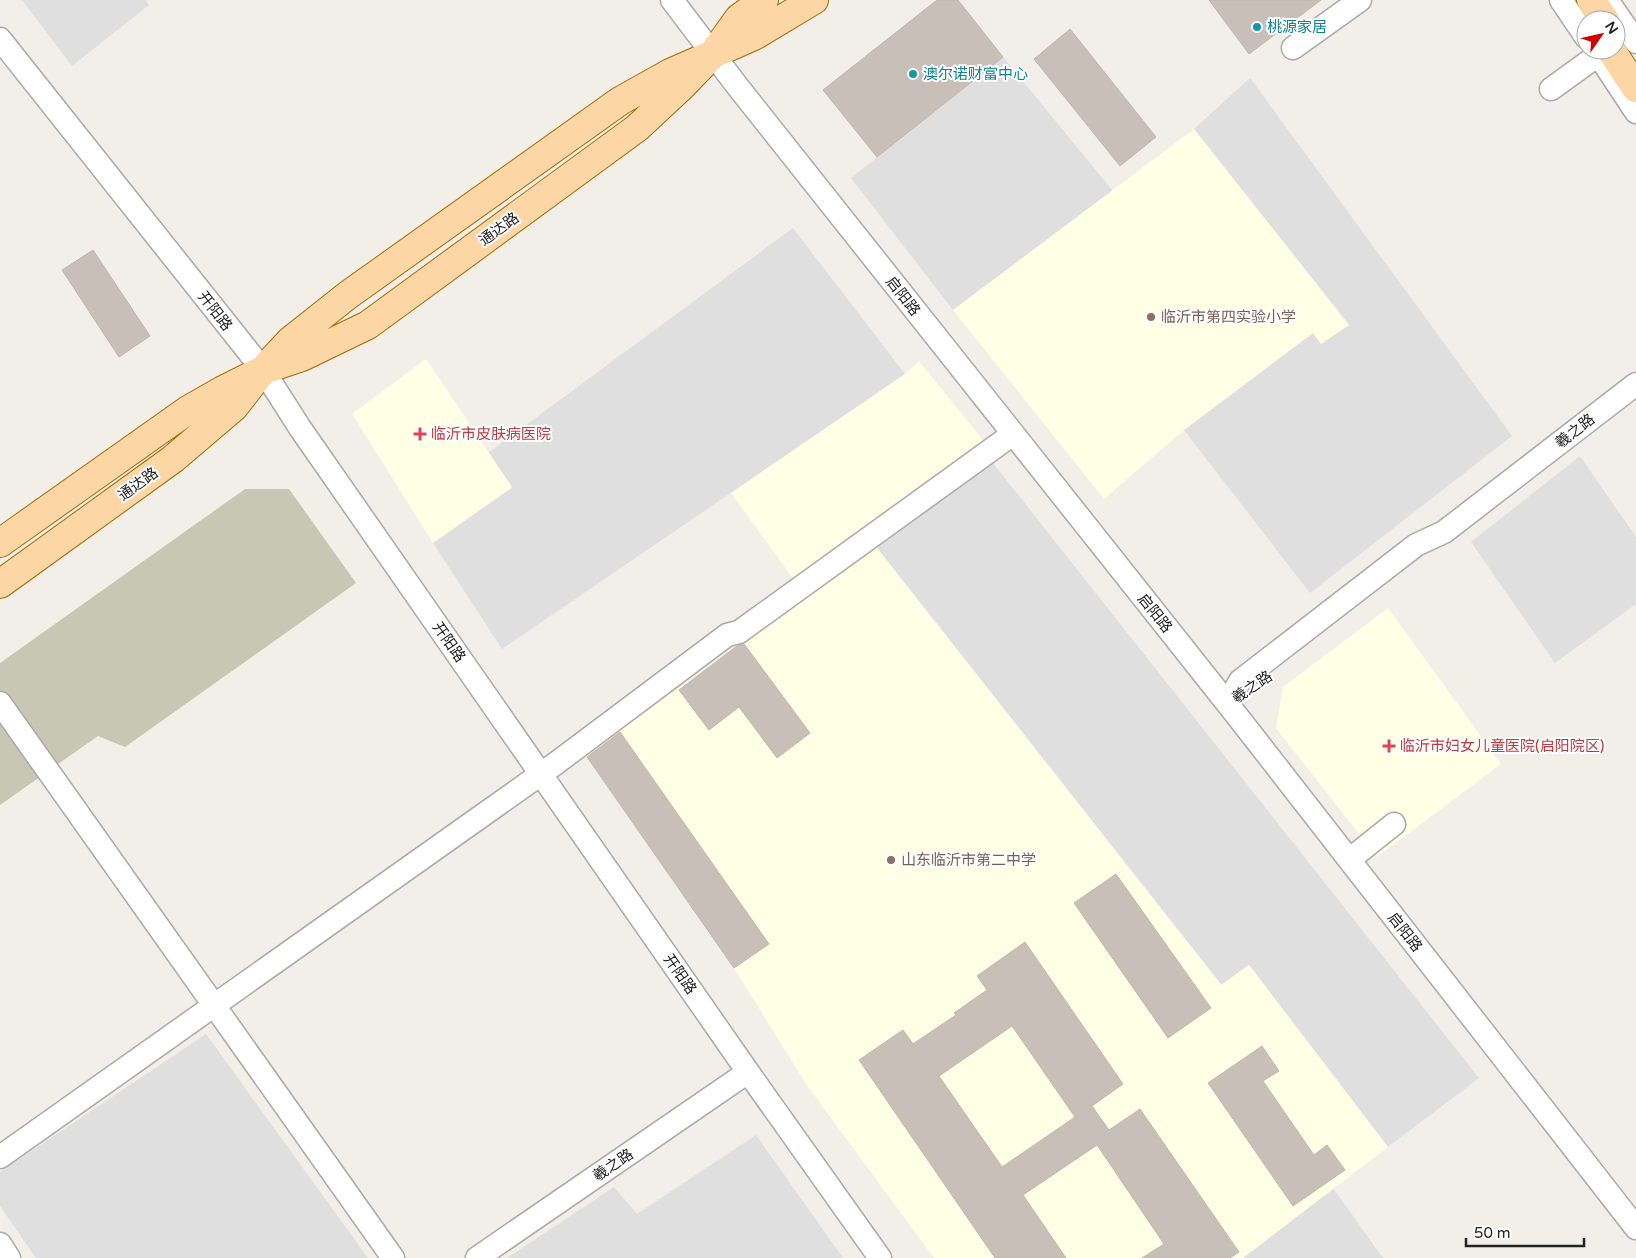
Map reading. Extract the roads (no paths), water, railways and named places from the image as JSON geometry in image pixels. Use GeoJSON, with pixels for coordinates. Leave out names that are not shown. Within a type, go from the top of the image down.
{"type":"FeatureCollection","features":[{"type":"Feature","properties":{"kind":"main road","name":"通达路"},"geometry":{"type":"LineString","coordinates":[[0,543],[188,410],[263,370],[302,357],[368,325],[637,128],[713,54],[739,18],[764,0]]}},
{"type":"Feature","properties":{"kind":"main road","name":"通达路"},"geometry":{"type":"LineString","coordinates":[[713,54],[754,36],[814,0]]}},
{"type":"Feature","properties":{"kind":"main road"},"geometry":{"type":"LineString","coordinates":[[1613,60],[1636,88]]}},
{"type":"Feature","properties":{"kind":"main road","name":"通达路"},"geometry":{"type":"LineString","coordinates":[[0,584],[173,459],[234,407],[263,370]]}},
{"type":"Feature","properties":{"kind":"street","name":"启阳路"},"geometry":{"type":"LineString","coordinates":[[672,0],[1013,434],[1355,863],[1636,1228]]}},
{"type":"Feature","properties":{"kind":"street"},"geometry":{"type":"LineString","coordinates":[[1294,48],[1360,0]]}},
{"type":"Feature","properties":{"kind":"street"},"geometry":{"type":"LineString","coordinates":[[1561,0],[1576,17]]}},
{"type":"Feature","properties":{"kind":"street"},"geometry":{"type":"LineString","coordinates":[[1606,0],[1636,42]]}},
{"type":"Feature","properties":{"kind":"street","name":"开阳路"},"geometry":{"type":"LineString","coordinates":[[0,39],[263,370],[300,428],[748,1072],[880,1258]]}},
{"type":"Feature","properties":{"kind":"street"},"geometry":{"type":"LineString","coordinates":[[1551,89],[1585,60]]}},
{"type":"Feature","properties":{"kind":"street"},"geometry":{"type":"LineString","coordinates":[[1609,60],[1636,112]]}},
{"type":"Feature","properties":{"kind":"street","name":"羲之路"},"geometry":{"type":"LineString","coordinates":[[1228,704],[1246,694],[1421,558],[1444,532],[1636,384]]}},
{"type":"Feature","properties":{"kind":"street"},"geometry":{"type":"LineString","coordinates":[[0,1156],[541,774],[727,635],[739,632],[1013,434]]}},
{"type":"Feature","properties":{"kind":"street"},"geometry":{"type":"LineString","coordinates":[[0,703],[393,1258]]}},
{"type":"Feature","properties":{"kind":"street"},"geometry":{"type":"LineString","coordinates":[[1355,863],[1394,824]]}},
{"type":"Feature","properties":{"kind":"street","name":"羲之路"},"geometry":{"type":"LineString","coordinates":[[477,1258],[748,1072]]}},
{"type":"Feature","properties":{"kind":"street"},"geometry":{"type":"LineString","coordinates":[[0,1244],[9,1258]]}},
{"type":"Feature","properties":{"kind":"place","name":"桃源家居"},"geometry":{"type":"Point","coordinates":[1257,27]}},
{"type":"Feature","properties":{"kind":"place","name":"澳尔诺财富中心"},"geometry":{"type":"Point","coordinates":[913,74]}},
{"type":"Feature","properties":{"kind":"place","name":"临沂市第四实验小学"},"geometry":{"type":"Point","coordinates":[1151,317]}},
{"type":"Feature","properties":{"kind":"place","name":"临沂市皮肤病医院"},"geometry":{"type":"Point","coordinates":[420,434]}},
{"type":"Feature","properties":{"kind":"place","name":"临沂市妇女儿童医院(启阳院区)"},"geometry":{"type":"Point","coordinates":[1389,746]}},
{"type":"Feature","properties":{"kind":"place","name":"山东临沂市第二中学"},"geometry":{"type":"Point","coordinates":[891,860]}}]}
